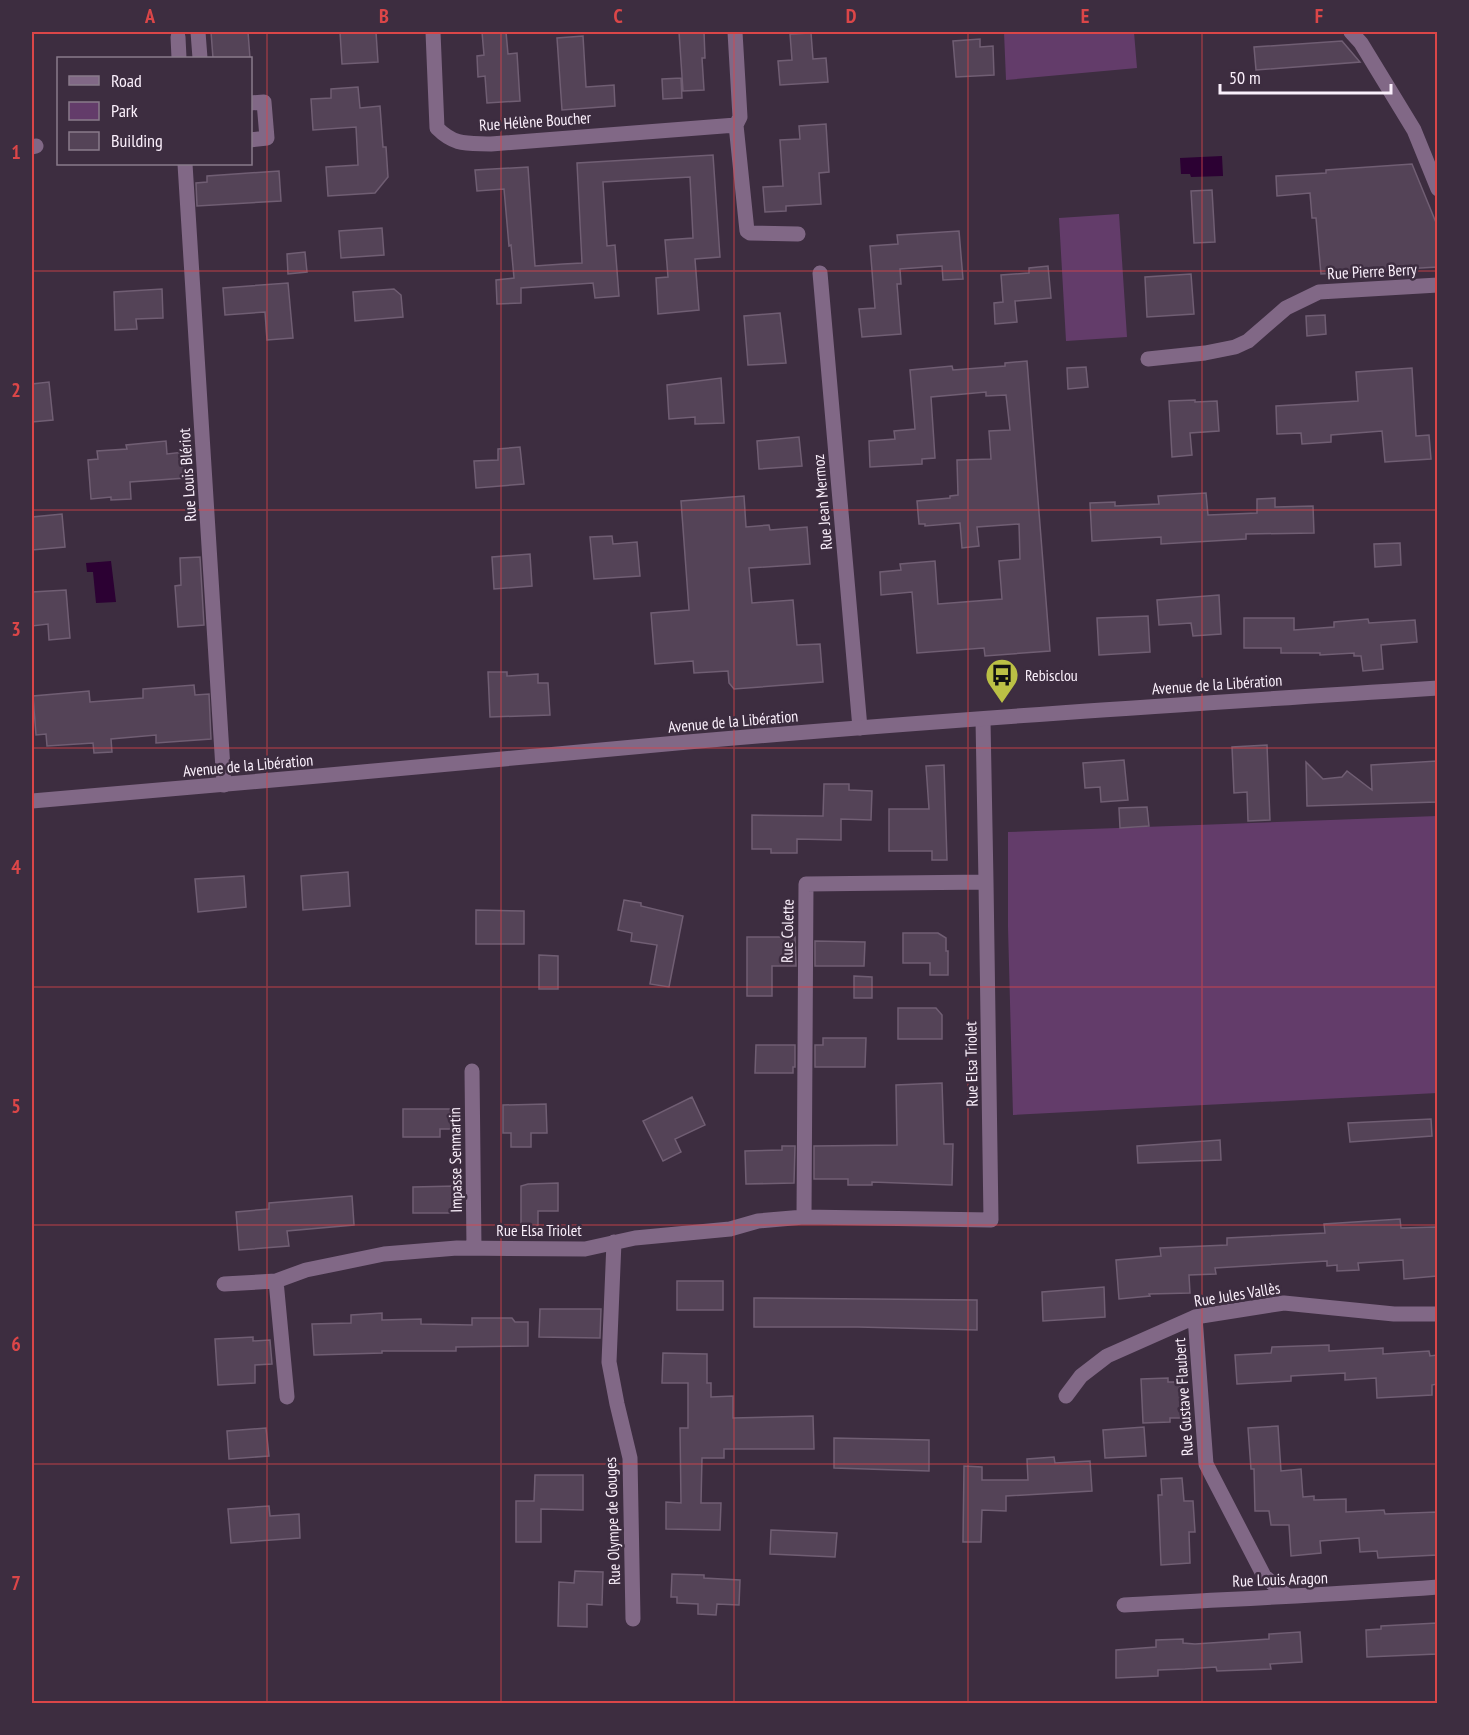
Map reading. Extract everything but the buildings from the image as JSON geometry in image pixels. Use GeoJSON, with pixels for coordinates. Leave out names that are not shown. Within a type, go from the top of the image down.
{"type":"FeatureCollection","features":[{"type":"Feature","properties":{"kind":"street"},"geometry":{"type":"LineString","coordinates":[[198,32],[200,57]]}},
{"type":"Feature","properties":{"kind":"street","name":"Rue Hélène Boucher"},"geometry":{"type":"LineString","coordinates":[[433,32],[437,128],[447,138],[463,143],[491,144],[736,124]]}},
{"type":"Feature","properties":{"kind":"street"},"geometry":{"type":"LineString","coordinates":[[735,32],[740,117],[736,124],[747,231],[750,233],[798,234]]}},
{"type":"Feature","properties":{"kind":"street"},"geometry":{"type":"LineString","coordinates":[[1351,32],[1362,43],[1414,130],[1437,189]]}},
{"type":"Feature","properties":{"kind":"street"},"geometry":{"type":"LineString","coordinates":[[178,37],[179,57]]}},
{"type":"Feature","properties":{"kind":"street"},"geometry":{"type":"LineString","coordinates":[[252,103],[264,102],[267,138],[252,140]]}},
{"type":"Feature","properties":{"kind":"street","name":"Rue Louis Blériot"},"geometry":{"type":"LineString","coordinates":[[185,165],[224,785]]}},
{"type":"Feature","properties":{"kind":"street","name":"Rue Jean Mermoz"},"geometry":{"type":"LineString","coordinates":[[820,273],[860,728]]}},
{"type":"Feature","properties":{"kind":"street","name":"Rue Pierre Berry"},"geometry":{"type":"LineString","coordinates":[[1148,358],[1205,353],[1248,342],[1286,308],[1319,292],[1437,285]]}},
{"type":"Feature","properties":{"kind":"street","name":"Avenue de la Libération"},"geometry":{"type":"LineString","coordinates":[[32,801],[860,728],[1077,711],[1437,688]]}},
{"type":"Feature","properties":{"kind":"street","name":"Rue Elsa Triolet"},"geometry":{"type":"LineString","coordinates":[[224,1284],[276,1281],[306,1270],[384,1254],[474,1248],[585,1249],[635,1238],[804,1217],[991,1220],[983,720]]}},
{"type":"Feature","properties":{"kind":"street","name":"Rue Colette"},"geometry":{"type":"LineString","coordinates":[[804,1217],[806,884],[986,882]]}},
{"type":"Feature","properties":{"kind":"street","name":"Impasse Senmartin"},"geometry":{"type":"LineString","coordinates":[[472,1071],[474,1248]]}},
{"type":"Feature","properties":{"kind":"street","name":"Rue Olympe de Gouges"},"geometry":{"type":"LineString","coordinates":[[614,1242],[609,1362],[630,1458],[633,1620]]}},
{"type":"Feature","properties":{"kind":"street"},"geometry":{"type":"LineString","coordinates":[[276,1281],[287,1397]]}},
{"type":"Feature","properties":{"kind":"street","name":"Rue Jules Vallès"},"geometry":{"type":"LineString","coordinates":[[1066,1396],[1081,1376],[1107,1356],[1195,1317],[1284,1304],[1394,1314],[1437,1314]]}},
{"type":"Feature","properties":{"kind":"street","name":"Rue Gustave Flaubert"},"geometry":{"type":"LineString","coordinates":[[1195,1317],[1206,1464],[1264,1576],[1286,1595]]}},
{"type":"Feature","properties":{"kind":"street","name":"Rue Louis Aragon"},"geometry":{"type":"LineString","coordinates":[[1124,1605],[1286,1595],[1332,1595],[1437,1587]]}},
{"type":"Feature","properties":{"kind":"green space"},"geometry":{"type":"Polygon","coordinates":[[[1004,32],[1134,32],[1137,68],[1006,80],[1004,32]]]}},
{"type":"Feature","properties":{"kind":"green space"},"geometry":{"type":"Polygon","coordinates":[[[1119,214],[1127,337],[1066,341],[1059,218],[1119,214]]]}},
{"type":"Feature","properties":{"kind":"green space"},"geometry":{"type":"Polygon","coordinates":[[[1437,816],[1437,1093],[1013,1115],[1008,832],[1437,816]]]}},
{"type":"Feature","properties":{"kind":"shaded area"},"geometry":{"type":"Polygon","coordinates":[[[1222,156],[1223,176],[1191,177],[1190,174],[1181,174],[1180,158],[1222,156]]]}},
{"type":"Feature","properties":{"kind":"shaded area"},"geometry":{"type":"Polygon","coordinates":[[[111,561],[116,602],[96,603],[93,572],[87,572],[86,563],[111,561]]]}},
{"type":"Feature","properties":{"kind":"place","name":"Rebisclou"},"geometry":{"type":"Point","coordinates":[1002,704]}}]}
